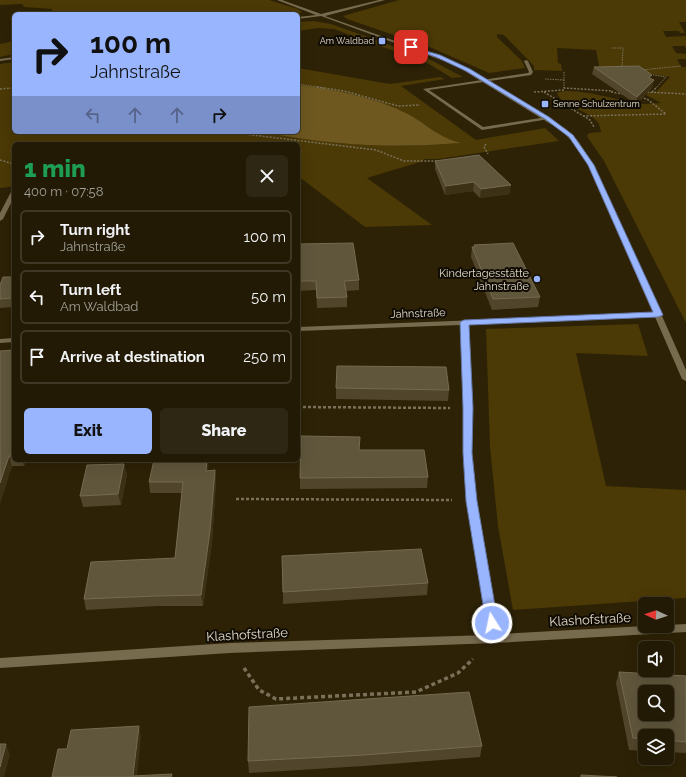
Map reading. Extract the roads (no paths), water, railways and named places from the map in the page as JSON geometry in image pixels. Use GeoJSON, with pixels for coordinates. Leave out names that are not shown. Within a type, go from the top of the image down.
{"type":"FeatureCollection","features":[{"type":"Feature","properties":{"kind":"street"},"geometry":{"type":"LineString","coordinates":[[279,0],[323,14],[456,64],[547,118],[571,136],[591,165],[686,379]]}},
{"type":"Feature","properties":{"kind":"street"},"geometry":{"type":"LineString","coordinates":[[300,18],[384,0]]}},
{"type":"Feature","properties":{"kind":"street"},"geometry":{"type":"LineString","coordinates":[[0,60],[12,58]]}},
{"type":"Feature","properties":{"kind":"street"},"geometry":{"type":"LineString","coordinates":[[526,61],[531,72],[529,74],[425,89],[482,129],[547,118]]}},
{"type":"Feature","properties":{"kind":"street"},"geometry":{"type":"LineString","coordinates":[[0,219],[12,195]]}},
{"type":"Feature","properties":{"kind":"street","name":"Jahnstraße"},"geometry":{"type":"LineString","coordinates":[[300,329],[658,315]]}},
{"type":"Feature","properties":{"kind":"street"},"geometry":{"type":"LineString","coordinates":[[464,322],[468,408],[468,453],[472,501],[495,639]]}},
{"type":"Feature","properties":{"kind":"street"},"geometry":{"type":"LineString","coordinates":[[0,341],[12,340]]}},
{"type":"Feature","properties":{"kind":"street","name":"Klashofstraße"},"geometry":{"type":"LineString","coordinates":[[0,663],[230,648],[495,639],[686,628]]}},
{"type":"Feature","properties":{"kind":"place","name":"Am Waldbad"},"geometry":{"type":"Point","coordinates":[382,41]}},
{"type":"Feature","properties":{"kind":"place","name":"Senne Schulzentrum"},"geometry":{"type":"Point","coordinates":[545,104]}},
{"type":"Feature","properties":{"kind":"place","name":"Kindertagesstätte Jahnstraße"},"geometry":{"type":"Point","coordinates":[537,279]}}]}
